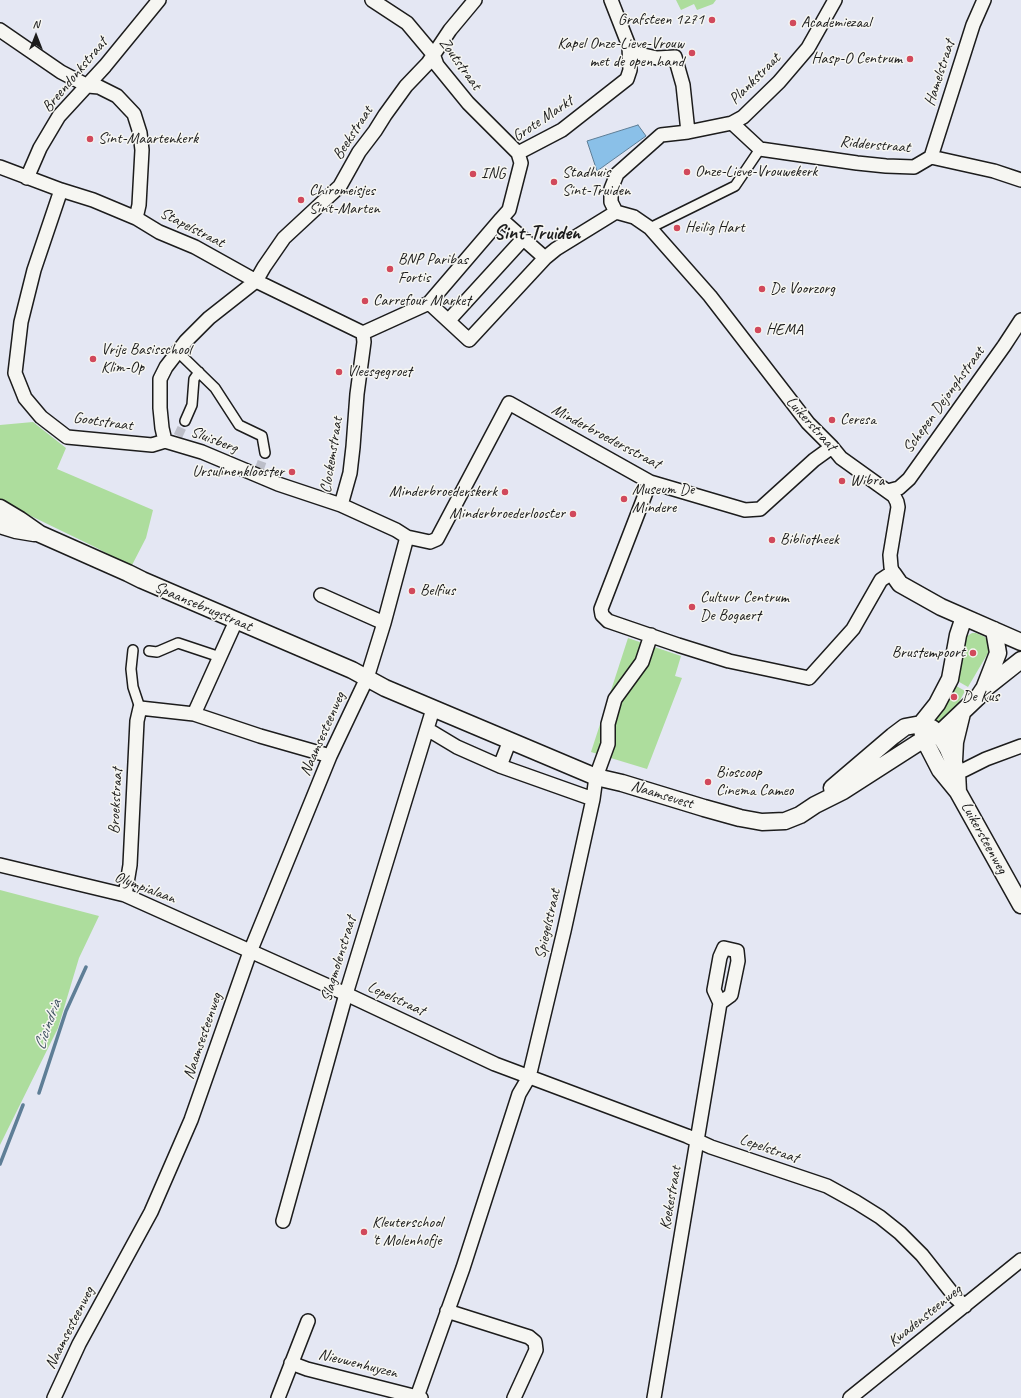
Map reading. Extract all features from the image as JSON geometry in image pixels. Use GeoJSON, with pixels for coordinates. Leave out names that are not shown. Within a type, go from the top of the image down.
{"type":"FeatureCollection","features":[{"type":"Feature","properties":{"kind":"street","name":"Breendonkstraat"},"geometry":{"type":"LineString","coordinates":[[27,178],[40,148],[60,116],[88,86],[159,0]]}},
{"type":"Feature","properties":{"kind":"street","name":"Zoutstraat"},"geometry":{"type":"LineString","coordinates":[[372,0],[407,23],[433,54],[437,65],[468,103],[518,153]]}},
{"type":"Feature","properties":{"kind":"street","name":"Beekstraat"},"geometry":{"type":"LineString","coordinates":[[256,281],[284,238],[340,186],[359,152],[406,86],[428,62],[450,30],[475,0]]}},
{"type":"Feature","properties":{"kind":"street"},"geometry":{"type":"LineString","coordinates":[[611,0],[629,46],[630,58],[674,57],[683,85],[688,132]]}},
{"type":"Feature","properties":{"kind":"street","name":"Plankstraat"},"geometry":{"type":"LineString","coordinates":[[616,212],[611,202],[611,189],[617,174],[662,135],[688,132],[732,123],[743,117],[779,82],[808,48],[835,0]]}},
{"type":"Feature","properties":{"kind":"street","name":"Hamelstraat"},"geometry":{"type":"LineString","coordinates":[[931,157],[973,25],[984,0]]}},
{"type":"Feature","properties":{"kind":"street"},"geometry":{"type":"LineString","coordinates":[[0,30],[61,72],[88,86],[99,87],[117,96],[134,114],[140,132],[142,150],[139,205],[136,218]]}},
{"type":"Feature","properties":{"kind":"street","name":"Grote Markt"},"geometry":{"type":"LineString","coordinates":[[363,333],[429,303],[509,210],[520,163],[518,153],[562,130],[627,79],[630,70],[630,58]]}},
{"type":"Feature","properties":{"kind":"street"},"geometry":{"type":"LineString","coordinates":[[650,228],[735,186],[760,149],[732,123]]}},
{"type":"Feature","properties":{"kind":"street","name":"Ridderstraat"},"geometry":{"type":"LineString","coordinates":[[760,149],[857,163],[914,167],[931,157],[994,171],[1021,180]]}},
{"type":"Feature","properties":{"kind":"street","name":"Stapelstraat"},"geometry":{"type":"LineString","coordinates":[[0,167],[27,178],[93,200],[136,218],[160,232],[195,247],[256,281],[363,333]]}},
{"type":"Feature","properties":{"kind":"street","name":"Gootstraat"},"geometry":{"type":"LineString","coordinates":[[61,190],[34,270],[21,322],[15,373],[24,398],[41,417],[68,437],[152,445],[165,441]]}},
{"type":"Feature","properties":{"kind":"street"},"geometry":{"type":"LineString","coordinates":[[429,303],[469,340],[545,258],[556,249],[616,212]]}},
{"type":"Feature","properties":{"kind":"street","name":"Luikerstraat"},"geometry":{"type":"LineString","coordinates":[[616,212],[634,217],[650,228],[710,296],[808,423],[841,458],[894,496],[898,507],[890,555],[893,574]]}},
{"type":"Feature","properties":{"kind":"street"},"geometry":{"type":"LineString","coordinates":[[501,219],[545,258]]}},
{"type":"Feature","properties":{"kind":"street"},"geometry":{"type":"LineString","coordinates":[[449,320],[523,239]]}},
{"type":"Feature","properties":{"kind":"street"},"geometry":{"type":"LineString","coordinates":[[178,436],[165,441],[162,428],[160,379],[166,367],[186,341],[209,318],[256,281]]}},
{"type":"Feature","properties":{"kind":"street","name":"Schepen Dejonghstraat"},"geometry":{"type":"LineString","coordinates":[[888,491],[900,488],[909,479],[1021,320]]}},
{"type":"Feature","properties":{"kind":"street","name":"Clockemstraat"},"geometry":{"type":"LineString","coordinates":[[363,333],[364,342],[357,394],[350,473],[341,505],[407,536],[430,542]]}},
{"type":"Feature","properties":{"kind":"street"},"geometry":{"type":"LineString","coordinates":[[178,352],[215,388],[239,425],[262,436],[265,453]]}},
{"type":"Feature","properties":{"kind":"street"},"geometry":{"type":"LineString","coordinates":[[185,421],[192,404],[194,379],[199,372]]}},
{"type":"Feature","properties":{"kind":"street","name":"Minderbroedersstraat"},"geometry":{"type":"LineString","coordinates":[[430,542],[437,539],[510,403],[650,482],[745,510],[760,509],[814,460],[832,447]]}},
{"type":"Feature","properties":{"kind":"street","name":"Sluisberg"},"geometry":{"type":"LineString","coordinates":[[165,441],[202,452],[258,473],[278,484],[341,505]]}},
{"type":"Feature","properties":{"kind":"street"},"geometry":{"type":"LineString","coordinates":[[650,482],[601,609],[602,615],[608,621],[729,661],[809,678],[853,629],[881,580],[893,574],[900,584],[910,590],[964,617],[1021,642]]}},
{"type":"Feature","properties":{"kind":"street","name":"Spaansebrugstraat"},"geometry":{"type":"LineString","coordinates":[[1,515],[16,530],[40,534],[236,621],[352,670],[367,678]]}},
{"type":"Feature","properties":{"kind":"street"},"geometry":{"type":"LineString","coordinates":[[367,678],[384,623],[407,536]]}},
{"type":"Feature","properties":{"kind":"street"},"geometry":{"type":"LineString","coordinates":[[321,595],[384,623]]}},
{"type":"Feature","properties":{"kind":"street"},"geometry":{"type":"LineString","coordinates":[[928,732],[937,704],[950,679],[958,635],[964,617]]}},
{"type":"Feature","properties":{"kind":"street"},"geometry":{"type":"LineString","coordinates":[[194,714],[236,621]]}},
{"type":"Feature","properties":{"kind":"street"},"geometry":{"type":"LineString","coordinates":[[983,690],[998,653],[994,630]]}},
{"type":"Feature","properties":{"kind":"street","name":"Spiegelstraat"},"geometry":{"type":"LineString","coordinates":[[529,1077],[564,931],[593,799],[596,777],[608,744],[608,724],[615,699],[642,662],[651,635]]}},
{"type":"Feature","properties":{"kind":"street"},"geometry":{"type":"LineString","coordinates":[[149,651],[157,652],[178,643],[220,657]]}},
{"type":"Feature","properties":{"kind":"street"},"geometry":{"type":"LineString","coordinates":[[983,690],[1021,647]]}},
{"type":"Feature","properties":{"kind":"street","name":"Broekstraat"},"geometry":{"type":"LineString","coordinates":[[125,895],[130,865],[137,721],[140,708],[133,687],[131,669],[133,650]]}},
{"type":"Feature","properties":{"kind":"street","name":"Naamsevest"},"geometry":{"type":"LineString","coordinates":[[367,678],[385,688],[433,709],[596,777],[622,783],[740,818],[762,822],[785,820],[800,815],[815,805],[893,736],[905,728],[928,732],[963,711],[983,690],[1021,660]]}},
{"type":"Feature","properties":{"kind":"street","name":"Naamsesteenweg"},"geometry":{"type":"LineString","coordinates":[[54,1398],[79,1344],[151,1212],[171,1167],[202,1090],[250,952],[330,756],[367,678]]}},
{"type":"Feature","properties":{"kind":"street"},"geometry":{"type":"LineString","coordinates":[[140,708],[194,714],[260,736],[330,756]]}},
{"type":"Feature","properties":{"kind":"street","name":"Slagmolenstraat"},"geometry":{"type":"LineString","coordinates":[[283,1221],[346,994],[433,709]]}},
{"type":"Feature","properties":{"kind":"street"},"geometry":{"type":"LineString","coordinates":[[963,711],[954,742],[950,768],[964,770],[986,759],[1021,746]]}},
{"type":"Feature","properties":{"kind":"street"},"geometry":{"type":"LineString","coordinates":[[427,730],[500,766],[593,799]]}},
{"type":"Feature","properties":{"kind":"street","name":"Luikersteenweg"},"geometry":{"type":"LineString","coordinates":[[928,732],[950,768],[958,792],[1021,905]]}},
{"type":"Feature","properties":{"kind":"street"},"geometry":{"type":"LineString","coordinates":[[500,766],[510,740]]}},
{"type":"Feature","properties":{"kind":"street","name":"Olympialaan"},"geometry":{"type":"LineString","coordinates":[[0,865],[125,895],[250,952]]}},
{"type":"Feature","properties":{"kind":"street","name":"Lepelstraat"},"geometry":{"type":"LineString","coordinates":[[250,952],[346,994],[495,1064],[711,1147],[826,1186],[856,1202],[900,1232],[922,1255],[964,1306]]}},
{"type":"Feature","properties":{"kind":"street","name":"Koekestraat"},"geometry":{"type":"LineString","coordinates":[[654,1398],[720,1003]]}},
{"type":"Feature","properties":{"kind":"street"},"geometry":{"type":"LineString","coordinates":[[514,1398],[536,1350],[535,1342],[529,1337],[447,1311],[519,1094],[529,1077]]}},
{"type":"Feature","properties":{"kind":"street","name":"Kwadensteenweg"},"geometry":{"type":"LineString","coordinates":[[850,1398],[1021,1260]]}},
{"type":"Feature","properties":{"kind":"street","name":"Nieuwenhuyzen"},"geometry":{"type":"LineString","coordinates":[[291,1363],[419,1397],[447,1311]]}},
{"type":"Feature","properties":{"kind":"street","name":"Nieuwenhuyzen"},"geometry":{"type":"LineString","coordinates":[[278,1398],[308,1321]]}},
{"type":"Feature","properties":{"kind":"green space"},"geometry":{"type":"Polygon","coordinates":[[[676,0],[716,0],[713,4],[697,10],[694,4],[681,10],[676,0]]]}},
{"type":"Feature","properties":{"kind":"green space"},"geometry":{"type":"Polygon","coordinates":[[[33,422],[66,448],[57,469],[153,510],[146,538],[131,567],[97,548],[0,501],[0,425],[33,422]]]}},
{"type":"Feature","properties":{"kind":"green space"},"geometry":{"type":"Polygon","coordinates":[[[972,633],[985,637],[989,644],[989,648],[988,653],[968,687],[954,679],[964,638],[972,633]]]}},
{"type":"Feature","properties":{"kind":"green space"},"geometry":{"type":"Polygon","coordinates":[[[628,638],[681,656],[675,676],[682,678],[647,769],[591,752],[628,638]]]}},
{"type":"Feature","properties":{"kind":"green space"},"geometry":{"type":"Polygon","coordinates":[[[953,684],[965,691],[952,715],[940,723],[933,724],[935,718],[953,684]]]}},
{"type":"Feature","properties":{"kind":"green space"},"geometry":{"type":"Polygon","coordinates":[[[0,890],[99,916],[79,958],[58,1028],[0,1145],[0,890]]]}},
{"type":"Feature","properties":{"kind":"water"},"geometry":{"type":"Polygon","coordinates":[[[638,125],[646,136],[597,171],[587,141],[638,125]]]}},
{"type":"Feature","properties":{"kind":"waterway","name":"Cicindria"},"geometry":{"type":"LineString","coordinates":[[39,1093],[66,1011],[86,967]]}},
{"type":"Feature","properties":{"kind":"waterway","name":"Cicindria"},"geometry":{"type":"LineString","coordinates":[[0,1164],[23,1105]]}},
{"type":"Feature","properties":{"kind":"tunnel"},"geometry":{"type":"LineString","coordinates":[[178,436],[185,421]]}},
{"type":"Feature","properties":{"kind":"tunnel"},"geometry":{"type":"LineString","coordinates":[[259,470],[265,453]]}},
{"type":"Feature","properties":{"kind":"place","name":"Grafsteen 1271"},"geometry":{"type":"Point","coordinates":[712,20]}},
{"type":"Feature","properties":{"kind":"place","name":"Academiezaal"},"geometry":{"type":"Point","coordinates":[793,23]}},
{"type":"Feature","properties":{"kind":"place","name":"Kapel Onze-Lieve-Vrouw met de open hand"},"geometry":{"type":"Point","coordinates":[692,53]}},
{"type":"Feature","properties":{"kind":"place","name":"Hasp-O Centrum"},"geometry":{"type":"Point","coordinates":[910,59]}},
{"type":"Feature","properties":{"kind":"place","name":"Sint-Maartenkerk"},"geometry":{"type":"Point","coordinates":[90,139]}},
{"type":"Feature","properties":{"kind":"place","name":"Onze-Lieve-Vrouwekerk"},"geometry":{"type":"Point","coordinates":[687,172]}},
{"type":"Feature","properties":{"kind":"place","name":"ING"},"geometry":{"type":"Point","coordinates":[473,174]}},
{"type":"Feature","properties":{"kind":"place","name":"Stadhuis Sint-Truiden"},"geometry":{"type":"Point","coordinates":[554,182]}},
{"type":"Feature","properties":{"kind":"place","name":"Chiromeisjes Sint-Marten"},"geometry":{"type":"Point","coordinates":[301,200]}},
{"type":"Feature","properties":{"kind":"place","name":"Heilig Hart"},"geometry":{"type":"Point","coordinates":[677,228]}},
{"type":"Feature","properties":{"kind":"place","name":"BNP Paribas Fortis"},"geometry":{"type":"Point","coordinates":[390,269]}},
{"type":"Feature","properties":{"kind":"place","name":"De Voorzorg"},"geometry":{"type":"Point","coordinates":[762,289]}},
{"type":"Feature","properties":{"kind":"place","name":"Carrefour Market"},"geometry":{"type":"Point","coordinates":[365,301]}},
{"type":"Feature","properties":{"kind":"place","name":"HEMA"},"geometry":{"type":"Point","coordinates":[758,330]}},
{"type":"Feature","properties":{"kind":"place","name":"Vrije Basisschool Klim-Op"},"geometry":{"type":"Point","coordinates":[93,359]}},
{"type":"Feature","properties":{"kind":"place","name":"Vleesgegroet"},"geometry":{"type":"Point","coordinates":[339,372]}},
{"type":"Feature","properties":{"kind":"place","name":"Ceresa"},"geometry":{"type":"Point","coordinates":[832,420]}},
{"type":"Feature","properties":{"kind":"place","name":"Ursulinenklooster"},"geometry":{"type":"Point","coordinates":[292,472]}},
{"type":"Feature","properties":{"kind":"place","name":"Wibra"},"geometry":{"type":"Point","coordinates":[842,481]}},
{"type":"Feature","properties":{"kind":"place","name":"Minderbroederskerk"},"geometry":{"type":"Point","coordinates":[505,492]}},
{"type":"Feature","properties":{"kind":"place","name":"Museum De Mindere"},"geometry":{"type":"Point","coordinates":[624,499]}},
{"type":"Feature","properties":{"kind":"place","name":"Minderbroederlooster"},"geometry":{"type":"Point","coordinates":[573,514]}},
{"type":"Feature","properties":{"kind":"place","name":"Bibliotheek"},"geometry":{"type":"Point","coordinates":[772,540]}},
{"type":"Feature","properties":{"kind":"place","name":"Belfius"},"geometry":{"type":"Point","coordinates":[412,591]}},
{"type":"Feature","properties":{"kind":"place","name":"Cultuur Centrum De Bogaert"},"geometry":{"type":"Point","coordinates":[692,607]}},
{"type":"Feature","properties":{"kind":"place","name":"Brustempoort"},"geometry":{"type":"Point","coordinates":[973,653]}},
{"type":"Feature","properties":{"kind":"place","name":"De Kus"},"geometry":{"type":"Point","coordinates":[954,697]}},
{"type":"Feature","properties":{"kind":"place","name":"Bioscoop Cinema Cameo"},"geometry":{"type":"Point","coordinates":[708,782]}},
{"type":"Feature","properties":{"kind":"place","name":"Kleuterschool 't Molenhofje"},"geometry":{"type":"Point","coordinates":[364,1232]}},
{"type":"Feature","properties":{"kind":"district","name":"Sint-Truiden"},"geometry":{"type":"Point","coordinates":[537,234]}}]}
